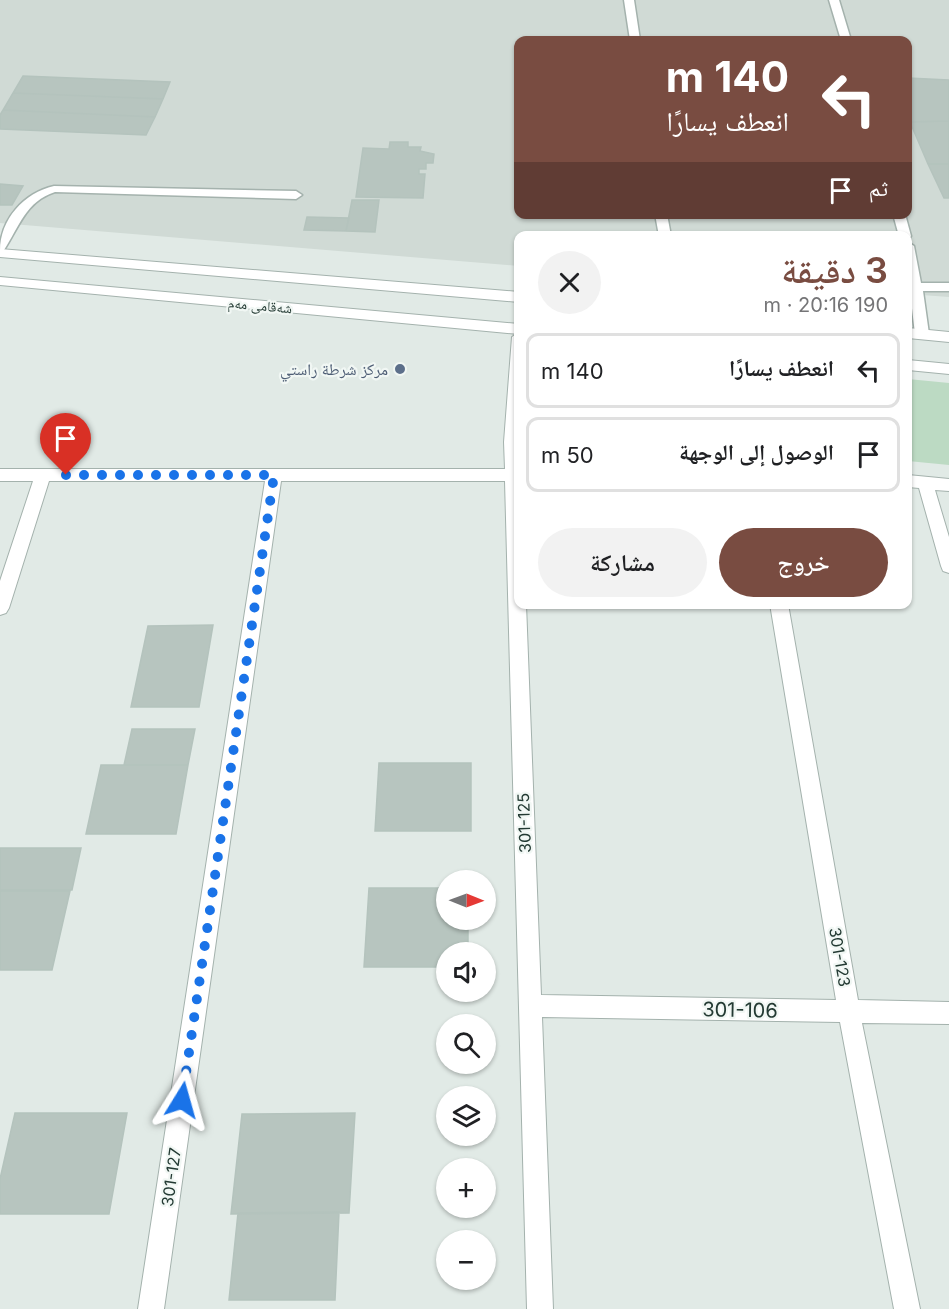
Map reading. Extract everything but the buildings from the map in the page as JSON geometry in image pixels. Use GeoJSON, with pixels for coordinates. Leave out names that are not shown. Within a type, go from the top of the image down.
{"type":"FeatureCollection","features":[{"type":"Feature","properties":{"kind":"street","name":"شەقامی مەم"},"geometry":{"type":"LineString","coordinates":[[0,253],[514,297]]}},
{"type":"Feature","properties":{"kind":"street","name":"شەقامی مەم"},"geometry":{"type":"LineString","coordinates":[[0,281],[514,329]]}},
{"type":"Feature","properties":{"kind":"street"},"geometry":{"type":"LineString","coordinates":[[915,333],[949,337]]}},
{"type":"Feature","properties":{"kind":"street"},"geometry":{"type":"LineString","coordinates":[[912,365],[949,369]]}},
{"type":"Feature","properties":{"kind":"street","name":"301-125"},"geometry":{"type":"LineString","coordinates":[[514,459],[514,506]]}},
{"type":"Feature","properties":{"kind":"street"},"geometry":{"type":"LineString","coordinates":[[0,475],[513,475]]}},
{"type":"Feature","properties":{"kind":"street"},"geometry":{"type":"LineString","coordinates":[[0,608],[43,475]]}},
{"type":"Feature","properties":{"kind":"street","name":"301-127"},"geometry":{"type":"LineString","coordinates":[[152,1309],[274,475]]}},
{"type":"Feature","properties":{"kind":"street"},"geometry":{"type":"LineString","coordinates":[[912,481],[949,485]]}},
{"type":"Feature","properties":{"kind":"street"},"geometry":{"type":"LineString","coordinates":[[925,482],[949,566]]}},
{"type":"Feature","properties":{"kind":"street","name":"301-125"},"geometry":{"type":"LineString","coordinates":[[517,609],[540,1309]]}},
{"type":"Feature","properties":{"kind":"street","name":"301-123"},"geometry":{"type":"LineString","coordinates":[[780,609],[849,1011],[907,1309]]}},
{"type":"Feature","properties":{"kind":"street","name":"301-106"},"geometry":{"type":"LineString","coordinates":[[530,1006],[949,1013]]}},
{"type":"Feature","properties":{"kind":"lane"},"geometry":{"type":"LineString","coordinates":[[629,0],[634,36]]}},
{"type":"Feature","properties":{"kind":"lane"},"geometry":{"type":"LineString","coordinates":[[834,0],[845,36]]}},
{"type":"Feature","properties":{"kind":"lane"},"geometry":{"type":"LineString","coordinates":[[0,247],[27,201],[34,195],[54,189],[296,195]]}},
{"type":"Feature","properties":{"kind":"lane"},"geometry":{"type":"LineString","coordinates":[[915,333],[912,287],[949,287]]}},
{"type":"Feature","properties":{"kind":"shaded area"},"geometry":{"type":"Polygon","coordinates":[[[0,0],[949,0],[949,297],[912,294],[912,231],[514,231],[514,266],[0,223],[0,0]]]}},
{"type":"Feature","properties":{"kind":"green space"},"geometry":{"type":"Polygon","coordinates":[[[912,379],[949,383],[949,465],[912,461],[912,379]]]}},
{"type":"Feature","properties":{"kind":"place","name":"مركز شرطة راستي"},"geometry":{"type":"Point","coordinates":[400,369]}},
{"type":"Feature","properties":{"kind":"route"},"geometry":{"type":"LineString","coordinates":[[66,475],[274,475],[182,1100]]}}]}
